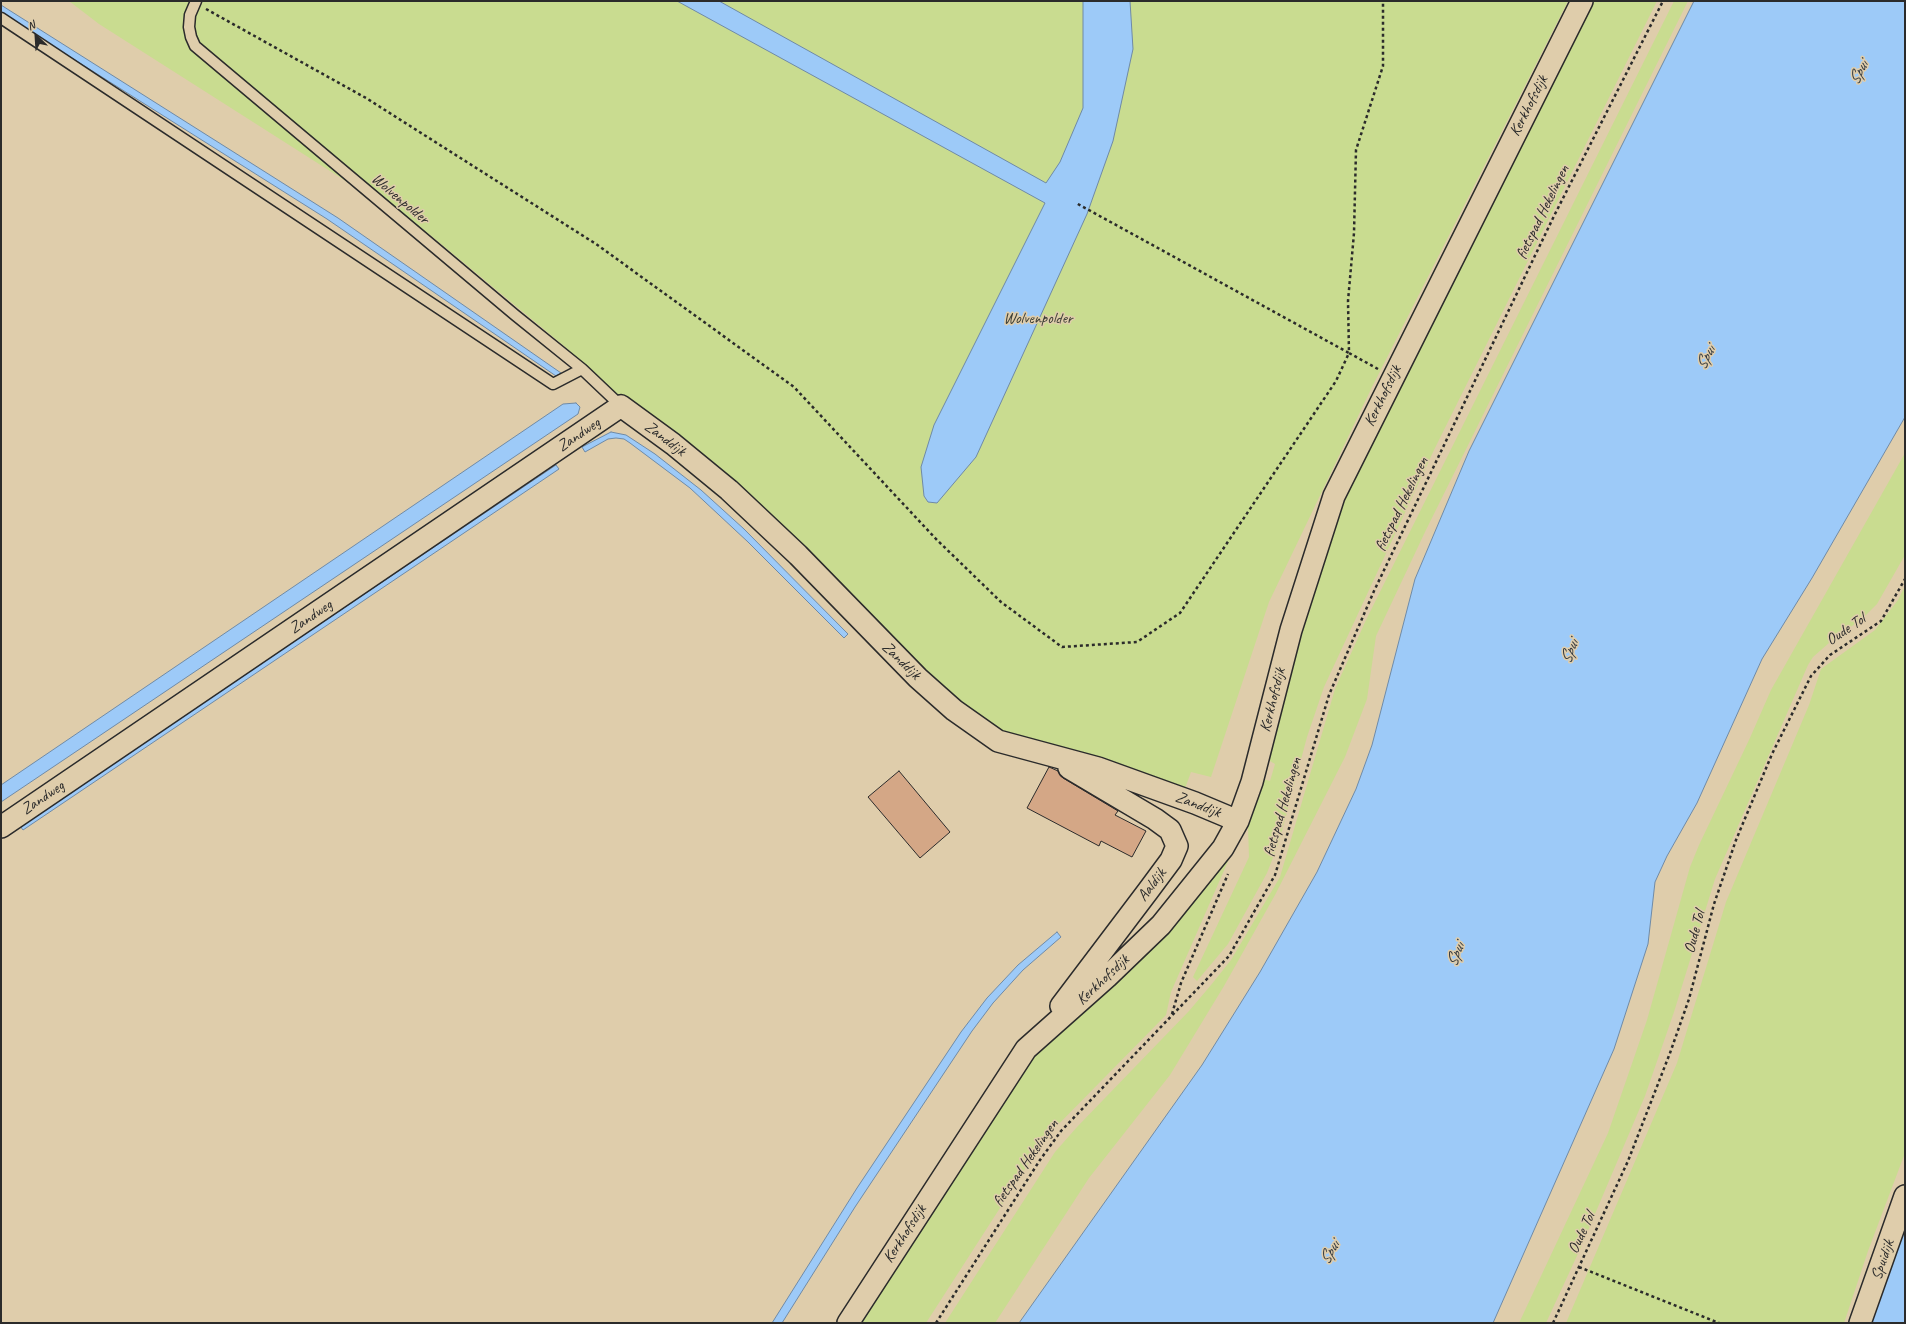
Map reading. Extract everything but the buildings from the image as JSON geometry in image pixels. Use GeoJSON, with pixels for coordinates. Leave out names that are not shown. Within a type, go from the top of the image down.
{"type":"FeatureCollection","features":[{"type":"Feature","properties":{"kind":"street","name":"Kerkhofsdijk"},"geometry":{"type":"LineString","coordinates":[[848,1323],[1026,1049],[1107,977],[1161,925],[1223,848],[1238,821],[1252,782],[1291,630],[1334,496],[1392,377],[1582,1]]}},
{"type":"Feature","properties":{"kind":"street","name":"Zanddijk"},"geometry":{"type":"LineString","coordinates":[[621,406],[673,444],[729,490],[798,555],[918,678],[954,710],[998,742],[1048,754],[1113,774],[1195,803],[1238,821]]}},
{"type":"Feature","properties":{"kind":"street","name":"Zandweg"},"geometry":{"type":"LineString","coordinates":[[1,827],[621,406]]}},
{"type":"Feature","properties":{"kind":"street","name":"Aaldijk"},"geometry":{"type":"LineString","coordinates":[[1026,1049],[1148,891],[1170,860],[1177,846],[1170,830],[1155,819],[1078,774],[1048,754]]}},
{"type":"Feature","properties":{"kind":"street","name":"Spuidijk"},"geometry":{"type":"LineString","coordinates":[[1860,1323],[1905,1196]]}},
{"type":"Feature","properties":{"kind":"lane","name":"Wolvenpolder"},"geometry":{"type":"LineString","coordinates":[[195,2],[190,15],[189,27],[195,46],[515,315],[582,369],[621,406]]}},
{"type":"Feature","properties":{"kind":"lane"},"geometry":{"type":"LineString","coordinates":[[1,18],[553,384],[582,369]]}},
{"type":"Feature","properties":{"kind":"path"},"geometry":{"type":"LineString","coordinates":[[195,2],[366,98],[596,244],[794,387],[936,539],[1002,602],[1062,647],[1137,642],[1180,613],[1336,381],[1348,353],[1348,301],[1354,233],[1356,150],[1383,66],[1383,1]]}},
{"type":"Feature","properties":{"kind":"path","name":"fietspad Hekelingen"},"geometry":{"type":"LineString","coordinates":[[936,1323],[1040,1160],[1061,1131],[1229,956],[1276,875],[1329,695],[1374,591],[1554,216],[1663,1]]}},
{"type":"Feature","properties":{"kind":"path"},"geometry":{"type":"LineString","coordinates":[[1076,203],[1392,377]]}},
{"type":"Feature","properties":{"kind":"path","name":"Oude Tol"},"geometry":{"type":"LineString","coordinates":[[1553,1323],[1628,1161],[1670,1053],[1689,999],[1714,904],[1736,840],[1772,754],[1811,676],[1830,654],[1882,621],[1905,579]]}},
{"type":"Feature","properties":{"kind":"path","name":"fietspad Hekelingen"},"geometry":{"type":"LineString","coordinates":[[1172,1015],[1181,983],[1231,868]]}},
{"type":"Feature","properties":{"kind":"path"},"geometry":{"type":"LineString","coordinates":[[1579,1267],[1719,1323]]}},
{"type":"Feature","properties":{"kind":"green space","name":"Wolvenpolder"},"geometry":{"type":"Polygon","coordinates":[[[69,1],[1568,1],[1372,387],[1269,602],[1211,777],[1191,772],[1183,794],[1006,737],[942,692],[564,346],[429,234],[99,24],[69,1]]]}},
{"type":"Feature","properties":{"kind":"green space"},"geometry":{"type":"Polygon","coordinates":[[[1587,1],[1657,1],[1434,450],[1324,687],[1307,737],[1279,842],[1267,873],[1228,944],[1197,981],[1193,977],[1249,857],[1248,826],[1259,778],[1270,781],[1275,764],[1265,758],[1333,523],[1389,399],[1587,1]]]}},
{"type":"Feature","properties":{"kind":"green space"},"geometry":{"type":"Polygon","coordinates":[[[1674,1],[1688,1],[1425,532],[1376,636],[1367,699],[1345,757],[1275,895],[1224,986],[1170,1075],[1089,1178],[995,1323],[945,1323],[1055,1152],[1077,1127],[1189,1011],[1211,985],[1231,960],[1280,877],[1335,689],[1366,620],[1674,1]]]}},
{"type":"Feature","properties":{"kind":"green space"},"geometry":{"type":"Polygon","coordinates":[[[1905,453],[1905,555],[1877,604],[1861,620],[1837,636],[1813,657],[1808,665],[1715,879],[1674,1012],[1645,1096],[1581,1247],[1546,1323],[1519,1323],[1608,1133],[1647,1020],[1690,867],[1699,845],[1771,690],[1905,453]]]}},
{"type":"Feature","properties":{"kind":"green space"},"geometry":{"type":"Polygon","coordinates":[[[1905,586],[1905,1153],[1868,1251],[1844,1323],[1566,1323],[1677,1063],[1726,902],[1809,705],[1821,669],[1875,630],[1898,600],[1905,586]]]}},
{"type":"Feature","properties":{"kind":"green space"},"geometry":{"type":"Polygon","coordinates":[[[1236,843],[1171,992],[1166,1015],[1045,1138],[926,1323],[855,1323],[1022,1064],[1236,843]]]}},
{"type":"Feature","properties":{"kind":"water"},"geometry":{"type":"Polygon","coordinates":[[[677,1],[719,1],[1046,183],[1060,162],[1083,108],[1083,1],[1130,1],[1133,49],[1113,141],[1087,214],[976,457],[937,503],[928,502],[924,496],[921,467],[934,425],[1045,203],[677,1]]]}},
{"type":"Feature","properties":{"kind":"water","name":"Spui"},"geometry":{"type":"Polygon","coordinates":[[[1694,1],[1905,1],[1905,417],[1812,578],[1762,659],[1697,803],[1667,856],[1655,882],[1648,944],[1614,1049],[1493,1323],[1019,1323],[1202,1065],[1260,972],[1317,872],[1356,789],[1372,745],[1415,579],[1469,451],[1694,1]]]}},
{"type":"Feature","properties":{"kind":"water"},"geometry":{"type":"Polygon","coordinates":[[[1,5],[338,218],[561,373],[556,376],[327,219],[10,19],[1,12],[1,5]]]}},
{"type":"Feature","properties":{"kind":"water"},"geometry":{"type":"Polygon","coordinates":[[[576,403],[580,407],[578,414],[1,802],[1,785],[563,404],[576,403]]]}},
{"type":"Feature","properties":{"kind":"water"},"geometry":{"type":"Polygon","coordinates":[[[611,432],[626,435],[655,454],[701,490],[744,529],[848,634],[844,638],[748,542],[690,488],[630,443],[624,439],[608,439],[585,452],[582,447],[611,432]]]}},
{"type":"Feature","properties":{"kind":"water"},"geometry":{"type":"Polygon","coordinates":[[[556,465],[559,469],[23,830],[20,826],[556,465]]]}},
{"type":"Feature","properties":{"kind":"water"},"geometry":{"type":"Polygon","coordinates":[[[1057,932],[1061,937],[1023,970],[993,1003],[972,1031],[855,1207],[782,1323],[772,1323],[857,1188],[961,1032],[987,998],[1018,965],[1057,932]]]}},
{"type":"Feature","properties":{"kind":"water"},"geometry":{"type":"Polygon","coordinates":[[[1905,1226],[1905,1323],[1871,1323],[1905,1226]]]}}]}
